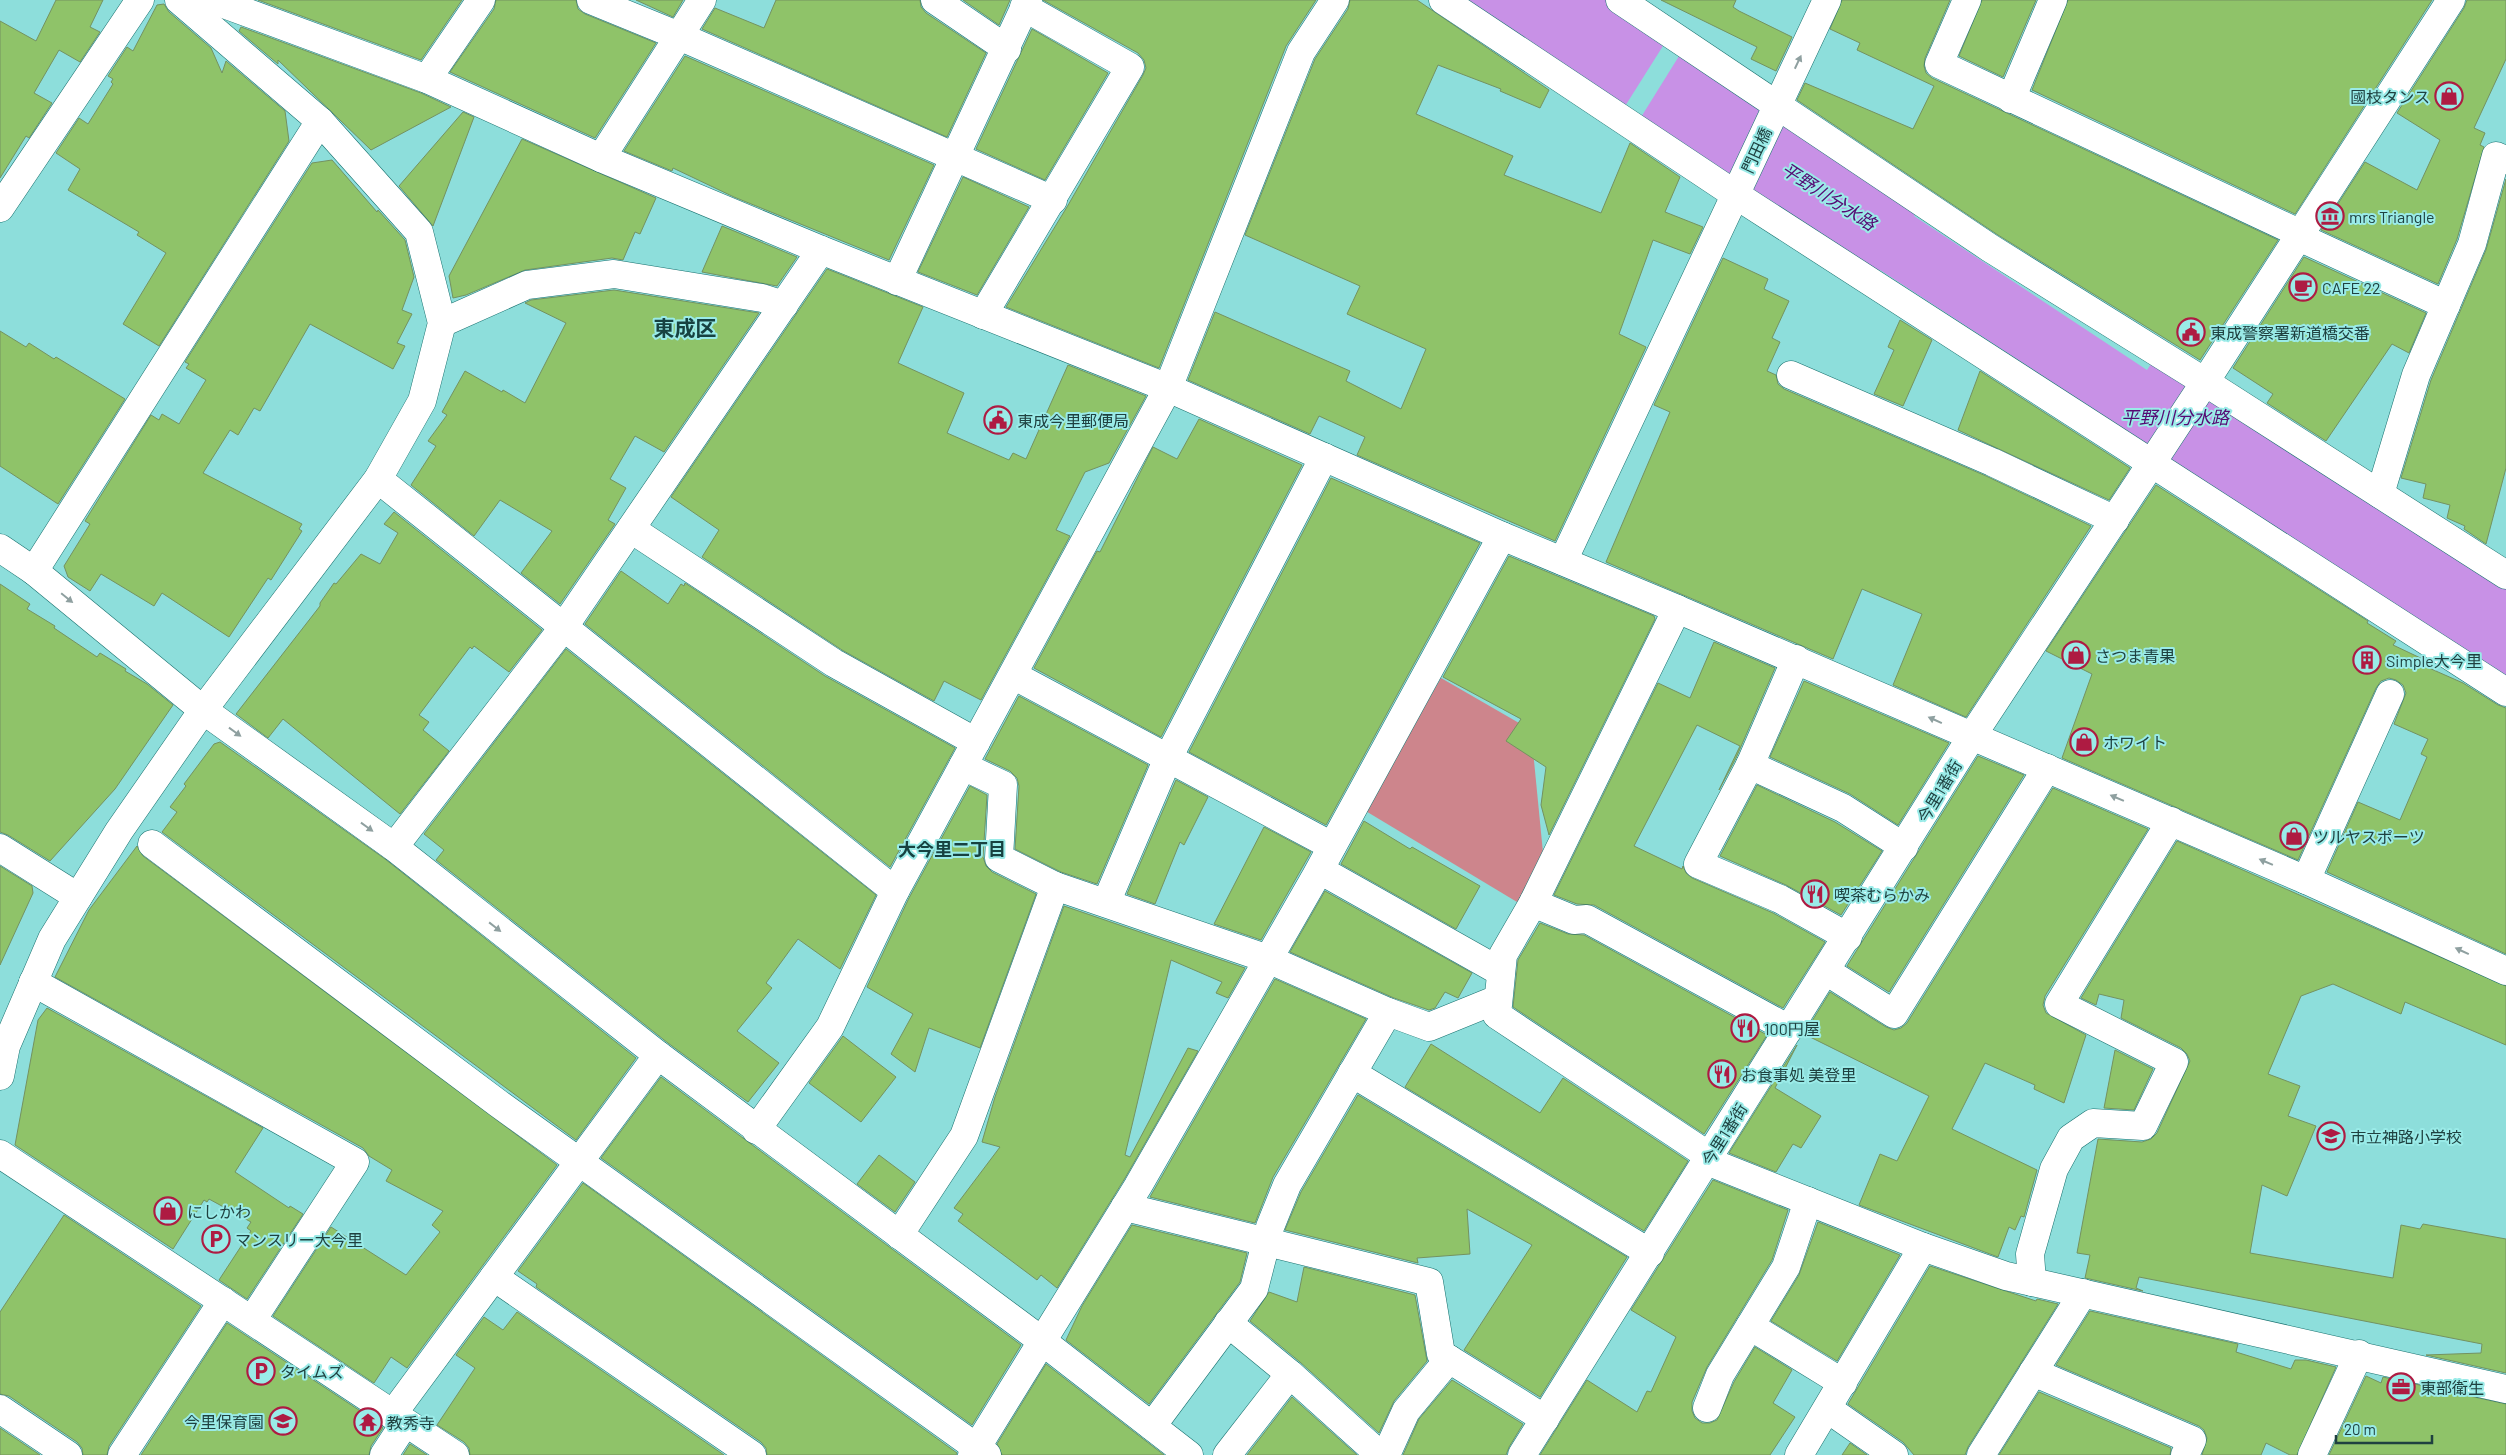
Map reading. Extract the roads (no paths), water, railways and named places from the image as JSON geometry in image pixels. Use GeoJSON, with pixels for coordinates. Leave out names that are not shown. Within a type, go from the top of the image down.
{"type":"FeatureCollection","features":[{"type":"Feature","properties":{"kind":"street"},"geometry":{"type":"LineString","coordinates":[[0,208],[140,0]]}},
{"type":"Feature","properties":{"kind":"street"},"geometry":{"type":"LineString","coordinates":[[0,1076],[6,1046],[52,939],[119,831],[203,710],[378,479],[422,401],[442,323],[419,232],[320,121],[179,0]]}},
{"type":"Feature","properties":{"kind":"street"},"geometry":{"type":"LineString","coordinates":[[212,0],[427,79],[601,158],[821,250],[1168,388],[1502,536],[1796,659],[2171,821],[2506,971]]}},
{"type":"Feature","properties":{"kind":"street"},"geometry":{"type":"LineString","coordinates":[[427,79],[481,0]]}},
{"type":"Feature","properties":{"kind":"street"},"geometry":{"type":"LineString","coordinates":[[591,0],[679,36],[1053,200]]}},
{"type":"Feature","properties":{"kind":"street"},"geometry":{"type":"LineString","coordinates":[[601,158],[702,0]]}},
{"type":"Feature","properties":{"kind":"street"},"geometry":{"type":"LineString","coordinates":[[936,0],[1007,49]]}},
{"type":"Feature","properties":{"kind":"street"},"geometry":{"type":"LineString","coordinates":[[756,1130],[830,1027],[895,891],[1168,388],[1301,52],[1335,0]]}},
{"type":"Feature","properties":{"kind":"street"},"geometry":{"type":"LineString","coordinates":[[1443,0],[1736,195],[2506,692]]}},
{"type":"Feature","properties":{"kind":"street"},"geometry":{"type":"LineString","coordinates":[[1620,0],[1990,248],[2205,382],[2506,575]]}},
{"type":"Feature","properties":{"kind":"street","name":"門田橋"},"geometry":{"type":"LineString","coordinates":[[1563,561],[1827,0]]}},
{"type":"Feature","properties":{"kind":"street"},"geometry":{"type":"LineString","coordinates":[[1966,0],[1939,64],[2446,305]]}},
{"type":"Feature","properties":{"kind":"street"},"geometry":{"type":"LineString","coordinates":[[2012,99],[2053,0]]}},
{"type":"Feature","properties":{"kind":"street","name":"今里1番街"},"geometry":{"type":"LineString","coordinates":[[1522,1455],[1904,848],[1972,736],[2205,382],[2451,0]]}},
{"type":"Feature","properties":{"kind":"street"},"geometry":{"type":"LineString","coordinates":[[897,280],[1007,49],[1026,3],[1130,67],[1053,200],[983,315]]}},
{"type":"Feature","properties":{"kind":"street"},"geometry":{"type":"LineString","coordinates":[[34,571],[320,121]]}},
{"type":"Feature","properties":{"kind":"street"},"geometry":{"type":"LineString","coordinates":[[2380,494],[2416,375],[2472,244],[2496,156],[2506,160]]}},
{"type":"Feature","properties":{"kind":"street"},"geometry":{"type":"LineString","coordinates":[[394,846],[564,628],[821,250]]}},
{"type":"Feature","properties":{"kind":"street"},"geometry":{"type":"LineString","coordinates":[[442,323],[527,285],[614,274],[762,298],[784,305]]}},
{"type":"Feature","properties":{"kind":"street"},"geometry":{"type":"LineString","coordinates":[[1792,375],[1992,462],[2115,520]]}},
{"type":"Feature","properties":{"kind":"street"},"geometry":{"type":"LineString","coordinates":[[1106,904],[1168,758],[1324,457]]}},
{"type":"Feature","properties":{"kind":"street"},"geometry":{"type":"LineString","coordinates":[[378,479],[895,891]]}},
{"type":"Feature","properties":{"kind":"street"},"geometry":{"type":"LineString","coordinates":[[631,528],[834,663],[976,742]]}},
{"type":"Feature","properties":{"kind":"street"},"geometry":{"type":"LineString","coordinates":[[152,844],[499,1104],[979,1452],[1042,1341],[1124,1208],[1320,870],[1502,536]]}},
{"type":"Feature","properties":{"kind":"street"},"geometry":{"type":"LineString","coordinates":[[0,548],[34,571],[203,710],[394,846],[658,1055],[756,1130],[1042,1341],[1189,1455]]}},
{"type":"Feature","properties":{"kind":"street"},"geometry":{"type":"LineString","coordinates":[[1677,609],[1533,903],[1503,954],[1497,1015],[1708,1159],[1923,1247],[2006,1276],[2358,1354],[2506,1389]]}},
{"type":"Feature","properties":{"kind":"street"},"geometry":{"type":"LineString","coordinates":[[1796,659],[1750,765],[1698,864],[1780,899],[1848,937]]}},
{"type":"Feature","properties":{"kind":"street"},"geometry":{"type":"LineString","coordinates":[[1013,675],[1332,846]]}},
{"type":"Feature","properties":{"kind":"street"},"geometry":{"type":"LineString","coordinates":[[2306,880],[2390,694]]}},
{"type":"Feature","properties":{"kind":"street"},"geometry":{"type":"LineString","coordinates":[[1750,765],[1843,808],[1904,848]]}},
{"type":"Feature","properties":{"kind":"street"},"geometry":{"type":"LineString","coordinates":[[963,766],[1004,785],[999,858],[1055,886],[1268,960],[1388,1012],[1429,1027],[1498,999]]}},
{"type":"Feature","properties":{"kind":"street"},"geometry":{"type":"LineString","coordinates":[[1826,971],[1894,1014],[2047,768]]}},
{"type":"Feature","properties":{"kind":"street"},"geometry":{"type":"LineString","coordinates":[[2032,1282],[2030,1254],[2054,1169],[2071,1138],[2093,1124],[2143,1126],[2174,1062],[2059,1004],[2171,821]]}},
{"type":"Feature","properties":{"kind":"street"},"geometry":{"type":"LineString","coordinates":[[0,848],[78,897]]}},
{"type":"Feature","properties":{"kind":"street"},"geometry":{"type":"LineString","coordinates":[[1320,870],[1501,972]]}},
{"type":"Feature","properties":{"kind":"street"},"geometry":{"type":"LineString","coordinates":[[899,1235],[964,1136],[1055,886]]}},
{"type":"Feature","properties":{"kind":"street"},"geometry":{"type":"LineString","coordinates":[[1533,903],[1574,920],[1587,920],[1789,1030]]}},
{"type":"Feature","properties":{"kind":"street"},"geometry":{"type":"LineString","coordinates":[[33,982],[355,1162],[252,1320]]}},
{"type":"Feature","properties":{"kind":"street"},"geometry":{"type":"LineString","coordinates":[[1152,1426],[1254,1289],[1270,1227],[1287,1186],[1388,1012]]}},
{"type":"Feature","properties":{"kind":"street"},"geometry":{"type":"LineString","coordinates":[[384,1455],[399,1419],[494,1277],[658,1055]]}},
{"type":"Feature","properties":{"kind":"street"},"geometry":{"type":"LineString","coordinates":[[1352,1073],[1650,1253]]}},
{"type":"Feature","properties":{"kind":"street"},"geometry":{"type":"LineString","coordinates":[[0,1154],[456,1455]]}},
{"type":"Feature","properties":{"kind":"street"},"geometry":{"type":"LineString","coordinates":[[1707,1408],[1720,1375],[1786,1267],[1808,1201]]}},
{"type":"Feature","properties":{"kind":"street"},"geometry":{"type":"LineString","coordinates":[[1124,1208],[1429,1282],[1441,1354],[1544,1419]]}},
{"type":"Feature","properties":{"kind":"street"},"geometry":{"type":"LineString","coordinates":[[1798,1455],[1828,1409],[1923,1247]]}},
{"type":"Feature","properties":{"kind":"street"},"geometry":{"type":"LineString","coordinates":[[494,1277],[752,1455]]}},
{"type":"Feature","properties":{"kind":"street"},"geometry":{"type":"LineString","coordinates":[[1981,1455],[2083,1293]]}},
{"type":"Feature","properties":{"kind":"street"},"geometry":{"type":"LineString","coordinates":[[122,1455],[223,1301]]}},
{"type":"Feature","properties":{"kind":"street"},"geometry":{"type":"LineString","coordinates":[[1228,1323],[1290,1374],[1380,1455]]}},
{"type":"Feature","properties":{"kind":"street"},"geometry":{"type":"LineString","coordinates":[[1750,1326],[1843,1383]]}},
{"type":"Feature","properties":{"kind":"street"},"geometry":{"type":"LineString","coordinates":[[2312,1455],[2358,1354]]}},
{"type":"Feature","properties":{"kind":"street"},"geometry":{"type":"LineString","coordinates":[[1386,1455],[1406,1411],[1449,1359]]}},
{"type":"Feature","properties":{"kind":"street"},"geometry":{"type":"LineString","coordinates":[[2033,1372],[2192,1440],[2185,1455]]}},
{"type":"Feature","properties":{"kind":"street"},"geometry":{"type":"LineString","coordinates":[[1227,1455],[1290,1374]]}},
{"type":"Feature","properties":{"kind":"street"},"geometry":{"type":"LineString","coordinates":[[0,1409],[68,1455]]}},
{"type":"Feature","properties":{"kind":"street"},"geometry":{"type":"LineString","coordinates":[[1828,1409],[1894,1455]]}},
{"type":"Feature","properties":{"kind":"water","name":"平野川分水路"},"geometry":{"type":"Polygon","coordinates":[[[1453,0],[1611,0],[1922,205],[1914,216],[2147,370],[2155,358],[2506,587],[2506,678],[1880,270],[1874,277],[1453,0]]]}},
{"type":"Feature","properties":{"kind":"place","name":"國枝タンス"},"geometry":{"type":"Point","coordinates":[2449,96]}},
{"type":"Feature","properties":{"kind":"place","name":"mrs Triangle"},"geometry":{"type":"Point","coordinates":[2330,216]}},
{"type":"Feature","properties":{"kind":"place","name":"CAFE 22"},"geometry":{"type":"Point","coordinates":[2303,287]}},
{"type":"Feature","properties":{"kind":"place","name":"東成警察署新道橋交番"},"geometry":{"type":"Point","coordinates":[2191,332]}},
{"type":"Feature","properties":{"kind":"place","name":"東成今里郵便局"},"geometry":{"type":"Point","coordinates":[998,420]}},
{"type":"Feature","properties":{"kind":"place","name":"さつま青果"},"geometry":{"type":"Point","coordinates":[2076,655]}},
{"type":"Feature","properties":{"kind":"place","name":"Simple大今里"},"geometry":{"type":"Point","coordinates":[2367,660]}},
{"type":"Feature","properties":{"kind":"place","name":"ホワイト"},"geometry":{"type":"Point","coordinates":[2084,742]}},
{"type":"Feature","properties":{"kind":"place","name":"ツルヤスポーツ"},"geometry":{"type":"Point","coordinates":[2294,836]}},
{"type":"Feature","properties":{"kind":"place","name":"喫茶むらかみ"},"geometry":{"type":"Point","coordinates":[1815,894]}},
{"type":"Feature","properties":{"kind":"place","name":"100円屋"},"geometry":{"type":"Point","coordinates":[1745,1028]}},
{"type":"Feature","properties":{"kind":"place","name":"お食事処 美登里"},"geometry":{"type":"Point","coordinates":[1722,1074]}},
{"type":"Feature","properties":{"kind":"place","name":"市立神路小学校"},"geometry":{"type":"Point","coordinates":[2331,1136]}},
{"type":"Feature","properties":{"kind":"place","name":"にしかわ"},"geometry":{"type":"Point","coordinates":[168,1211]}},
{"type":"Feature","properties":{"kind":"place","name":"マンスリー大今里"},"geometry":{"type":"Point","coordinates":[216,1239]}},
{"type":"Feature","properties":{"kind":"place","name":"タイムズ"},"geometry":{"type":"Point","coordinates":[261,1371]}},
{"type":"Feature","properties":{"kind":"place","name":"東部衛生"},"geometry":{"type":"Point","coordinates":[2401,1387]}},
{"type":"Feature","properties":{"kind":"place","name":"今里保育園"},"geometry":{"type":"Point","coordinates":[283,1421]}},
{"type":"Feature","properties":{"kind":"place","name":"教秀寺"},"geometry":{"type":"Point","coordinates":[368,1422]}},
{"type":"Feature","properties":{"kind":"district","name":"東成区"},"geometry":{"type":"Point","coordinates":[685,327]}},
{"type":"Feature","properties":{"kind":"district","name":"大今里二丁目"},"geometry":{"type":"Point","coordinates":[952,849]}}]}
